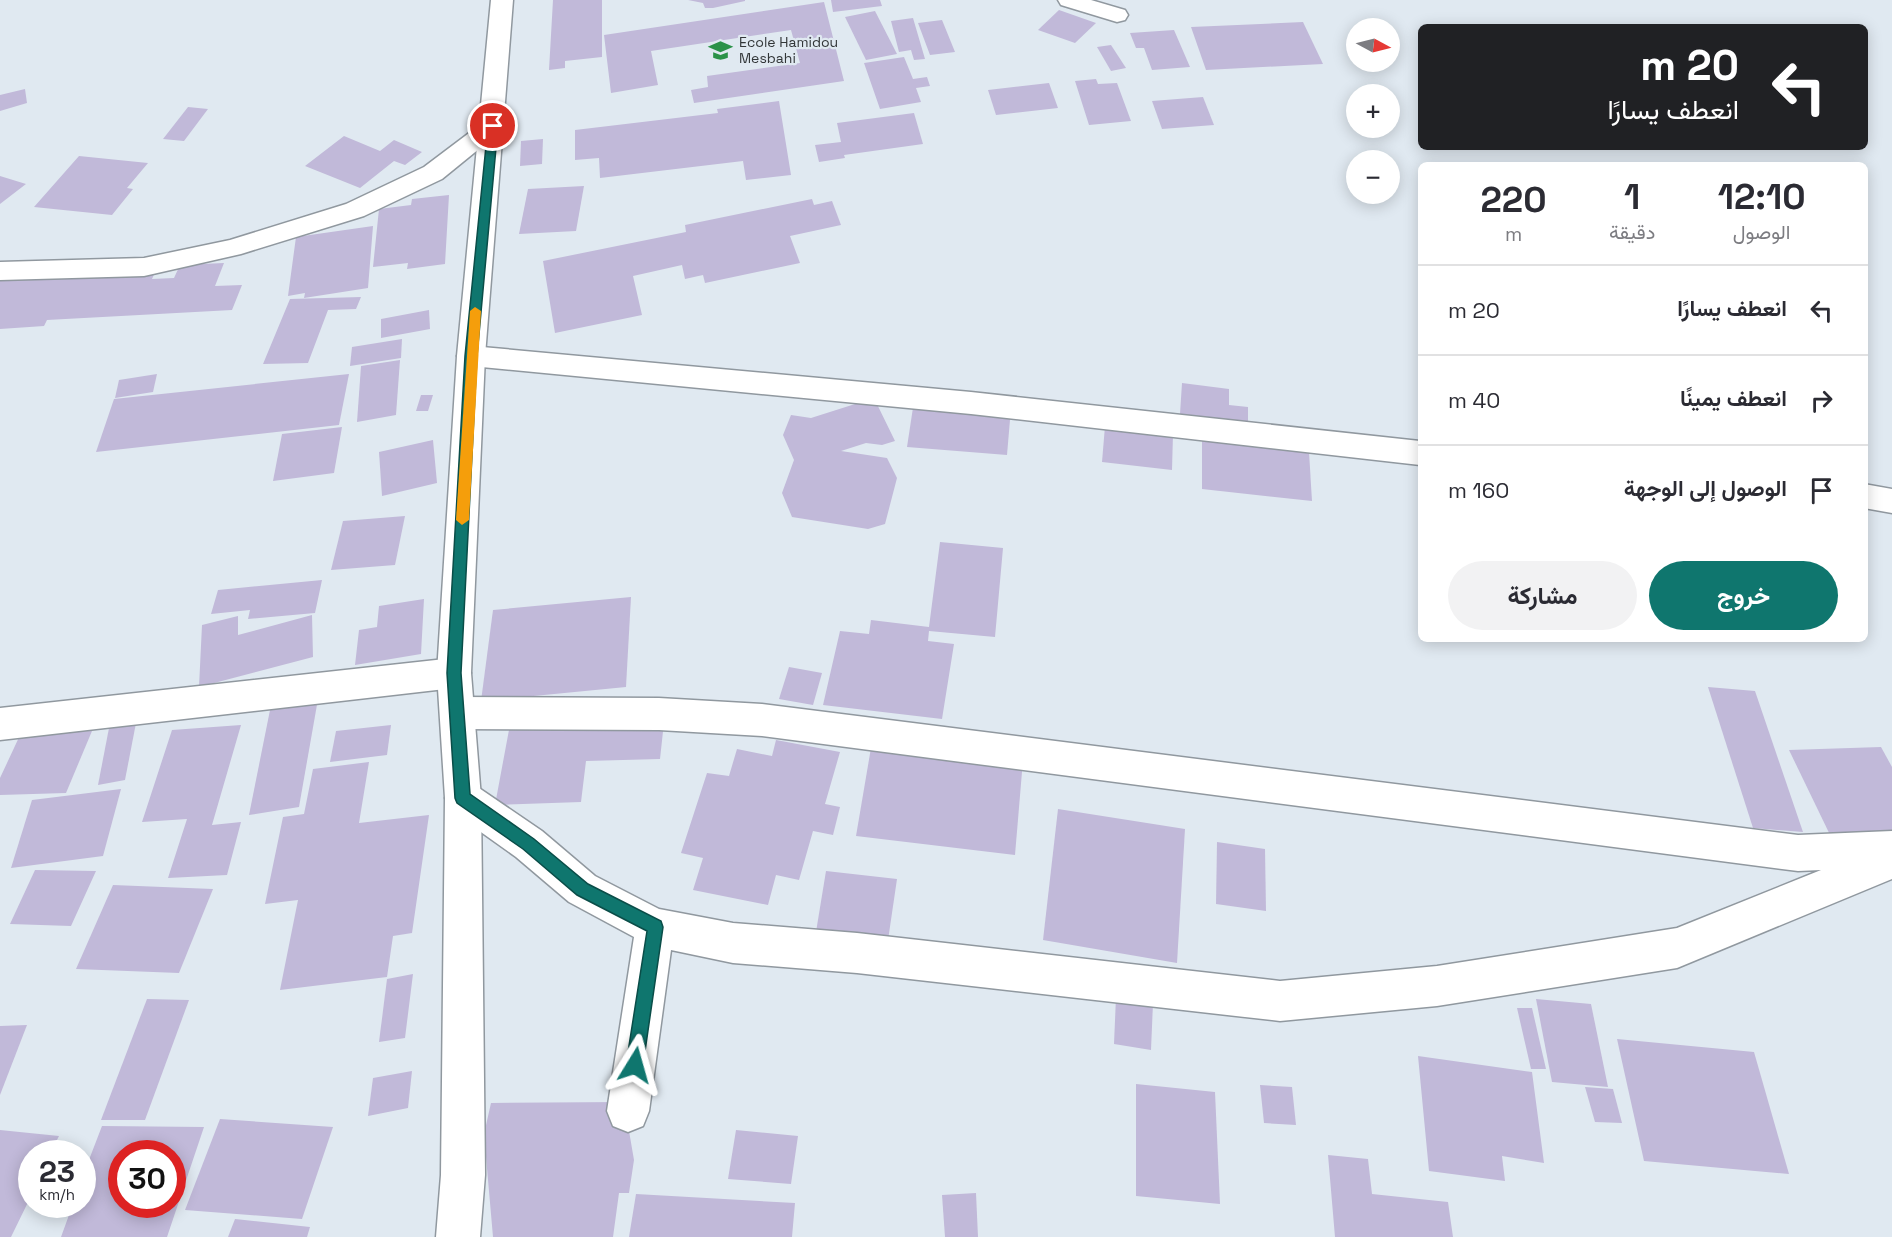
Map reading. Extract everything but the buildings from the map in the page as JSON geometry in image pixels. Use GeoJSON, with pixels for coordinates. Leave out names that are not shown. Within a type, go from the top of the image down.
{"type":"FeatureCollection","features":[{"type":"Feature","properties":{"kind":"street"},"geometry":{"type":"LineString","coordinates":[[458,1237],[463,1175],[463,798],[454,673],[471,356],[493,126],[502,0]]}},
{"type":"Feature","properties":{"kind":"street"},"geometry":{"type":"LineString","coordinates":[[1070,0],[1118,15]]}},
{"type":"Feature","properties":{"kind":"street"},"geometry":{"type":"LineString","coordinates":[[0,271],[144,267],[232,248],[356,210],[433,173],[493,126]]}},
{"type":"Feature","properties":{"kind":"street"},"geometry":{"type":"LineString","coordinates":[[471,356],[982,404],[1418,453]]}},
{"type":"Feature","properties":{"kind":"street"},"geometry":{"type":"LineString","coordinates":[[1868,497],[1892,501]]}},
{"type":"Feature","properties":{"kind":"street"},"geometry":{"type":"LineString","coordinates":[[0,724],[454,673]]}},
{"type":"Feature","properties":{"kind":"street"},"geometry":{"type":"LineString","coordinates":[[458,713],[659,714],[762,720],[1798,853],[1892,849]]}},
{"type":"Feature","properties":{"kind":"street"},"geometry":{"type":"LineString","coordinates":[[463,798],[529,844],[582,889],[655,927],[733,943],[857,953],[1280,1001],[1437,986],[1677,948],[1892,860]]}},
{"type":"Feature","properties":{"kind":"street"},"geometry":{"type":"LineString","coordinates":[[628,1111],[655,927]]}},
{"type":"Feature","properties":{"kind":"slow traffic"},"geometry":{"type":"LineString","coordinates":[[462,520],[475,311]]}},
{"type":"Feature","properties":{"kind":"place","name":"Ecole Hamidou Mesbahi"},"geometry":{"type":"Point","coordinates":[721,50]}},
{"type":"Feature","properties":{"kind":"route"},"geometry":{"type":"LineString","coordinates":[[493,126],[471,356],[454,673],[463,798],[529,844],[582,889],[655,927],[635,1065]]}}]}
